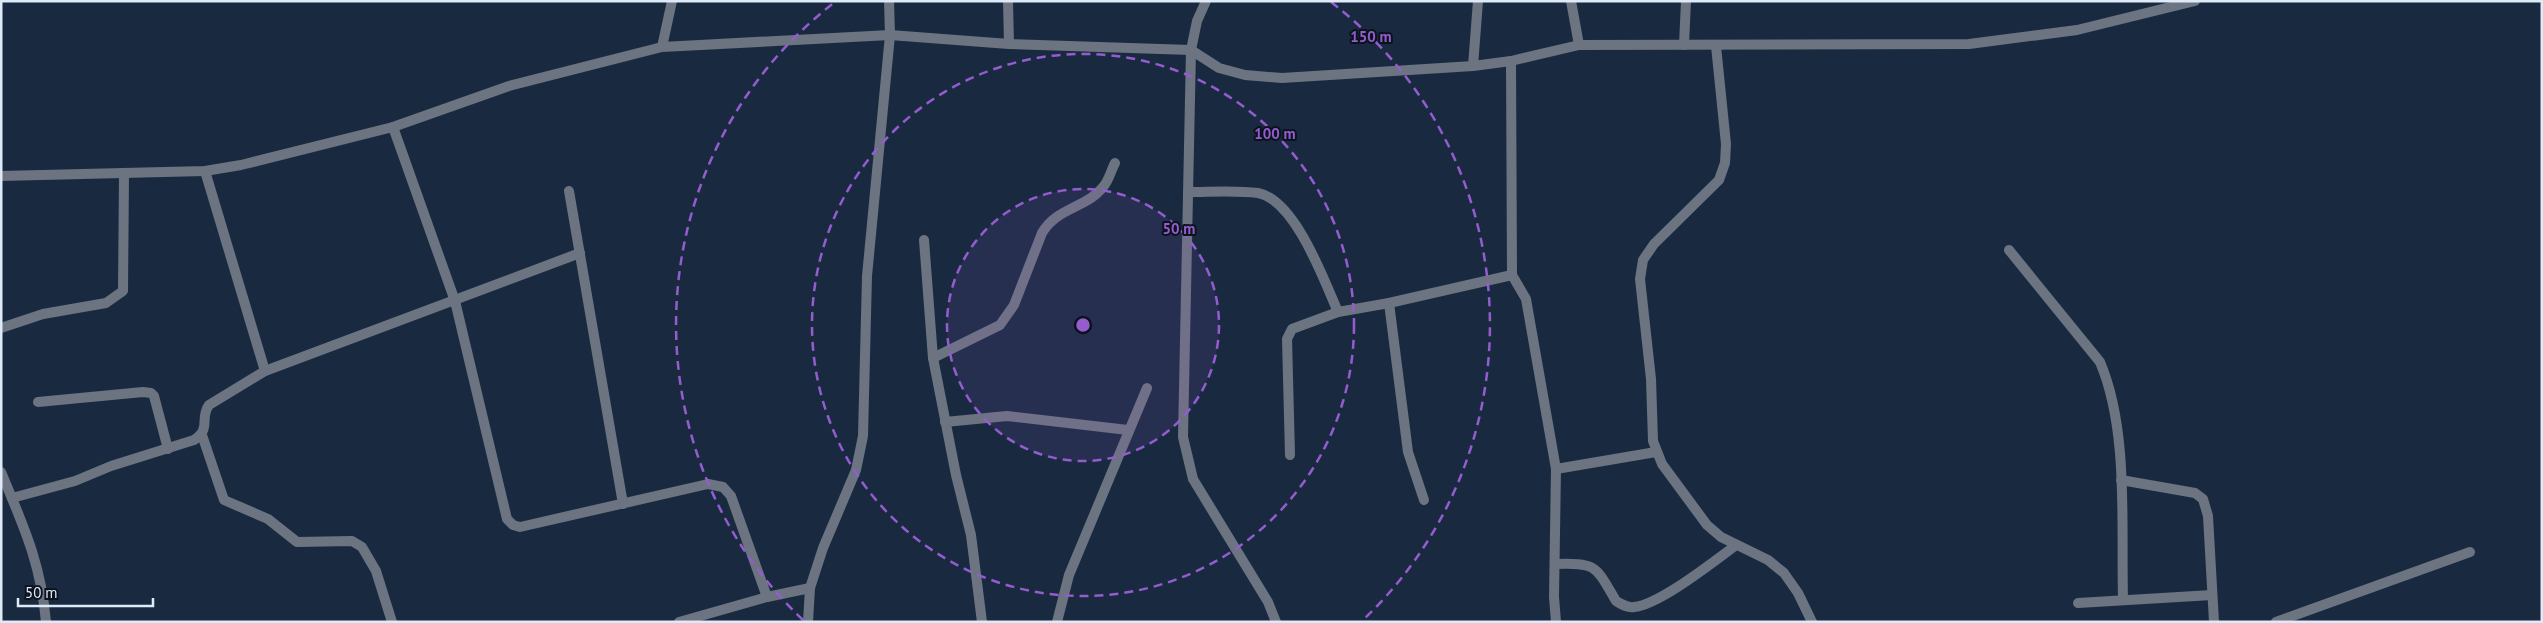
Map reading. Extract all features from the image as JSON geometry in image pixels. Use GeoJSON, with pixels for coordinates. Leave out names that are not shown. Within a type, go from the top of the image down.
{"type":"FeatureCollection","features":[{"type":"Feature","properties":{"kind":"street"},"geometry":{"type":"LineString","coordinates":[[662,47],[672,1]]}},
{"type":"Feature","properties":{"kind":"street"},"geometry":{"type":"LineString","coordinates":[[808,622],[810,588],[861,454],[867,276],[890,35],[889,1]]}},
{"type":"Feature","properties":{"kind":"street"},"geometry":{"type":"LineString","coordinates":[[1008,1],[1009,44]]}},
{"type":"Feature","properties":{"kind":"street"},"geometry":{"type":"LineString","coordinates":[[1206,1],[1197,21],[1191,50],[1183,437],[1193,479],[1268,602],[1276,622]]}},
{"type":"Feature","properties":{"kind":"street"},"geometry":{"type":"LineString","coordinates":[[1473,66],[1478,1]]}},
{"type":"Feature","properties":{"kind":"street"},"geometry":{"type":"LineString","coordinates":[[1571,1],[1579,45]]}},
{"type":"Feature","properties":{"kind":"street"},"geometry":{"type":"LineString","coordinates":[[1684,45],[1686,1]]}},
{"type":"Feature","properties":{"kind":"street"},"geometry":{"type":"LineString","coordinates":[[1,176],[124,175],[205,171],[241,165],[393,127],[508,86],[662,47],[890,35],[1009,44],[1191,50],[1219,68],[1245,75],[1282,78],[1473,66],[1511,61],[1579,45],[1969,44],[2078,30],[2195,1]]}},
{"type":"Feature","properties":{"kind":"street"},"geometry":{"type":"LineString","coordinates":[[1716,46],[1726,144],[1725,163],[1719,180],[1654,244],[1643,260],[1640,279],[1651,379],[1652,434],[1656,452],[1662,464],[1707,525],[1735,546],[1768,560],[1784,573],[1798,593],[1812,622]]}},
{"type":"Feature","properties":{"kind":"street"},"geometry":{"type":"LineString","coordinates":[[1511,61],[1512,275],[1526,298],[1556,469],[1554,597],[1556,622]]}},
{"type":"Feature","properties":{"kind":"street"},"geometry":{"type":"LineString","coordinates":[[393,127],[455,301],[507,519],[513,525],[520,527],[708,484],[723,487],[731,496],[767,597]]}},
{"type":"Feature","properties":{"kind":"street"},"geometry":{"type":"LineString","coordinates":[[933,358],[1000,325],[1014,305],[1042,233],[1048,223],[1055,216],[1098,193],[1105,186],[1115,162]]}},
{"type":"Feature","properties":{"kind":"street"},"geometry":{"type":"LineString","coordinates":[[205,171],[265,371]]}},
{"type":"Feature","properties":{"kind":"street"},"geometry":{"type":"LineString","coordinates":[[1,328],[43,314],[106,302],[123,291],[124,175]]}},
{"type":"Feature","properties":{"kind":"street"},"geometry":{"type":"LineString","coordinates":[[570,191],[623,504]]}},
{"type":"Feature","properties":{"kind":"street"},"geometry":{"type":"LineString","coordinates":[[1188,192],[1259,193],[1273,200],[1306,238],[1338,312]]}},
{"type":"Feature","properties":{"kind":"street"},"geometry":{"type":"LineString","coordinates":[[924,240],[933,358],[945,422],[971,535],[982,622]]}},
{"type":"Feature","properties":{"kind":"street"},"geometry":{"type":"LineString","coordinates":[[2009,250],[2100,362],[2114,403],[2120,480],[2123,599]]}},
{"type":"Feature","properties":{"kind":"street"},"geometry":{"type":"LineString","coordinates":[[12,498],[75,481],[111,466],[194,440],[202,435],[206,428],[206,410],[209,405],[265,371],[580,253]]}},
{"type":"Feature","properties":{"kind":"street"},"geometry":{"type":"LineString","coordinates":[[1290,455],[1287,339],[1292,329],[1301,324],[1338,312],[1389,303],[1512,275]]}},
{"type":"Feature","properties":{"kind":"street"},"geometry":{"type":"LineString","coordinates":[[1389,303],[1408,452],[1424,500]]}},
{"type":"Feature","properties":{"kind":"street"},"geometry":{"type":"LineString","coordinates":[[1057,622],[1069,575],[1147,388]]}},
{"type":"Feature","properties":{"kind":"street"},"geometry":{"type":"LineString","coordinates":[[38,402],[142,392],[151,393],[168,449]]}},
{"type":"Feature","properties":{"kind":"street"},"geometry":{"type":"LineString","coordinates":[[945,422],[1007,416],[1128,430]]}},
{"type":"Feature","properties":{"kind":"street"},"geometry":{"type":"LineString","coordinates":[[202,435],[224,500],[268,519],[297,542],[352,541],[362,547],[378,576],[392,622]]}},
{"type":"Feature","properties":{"kind":"street"},"geometry":{"type":"LineString","coordinates":[[1556,469],[1656,452]]}},
{"type":"Feature","properties":{"kind":"street"},"geometry":{"type":"LineString","coordinates":[[1,472],[30,542],[41,583],[46,622]]}},
{"type":"Feature","properties":{"kind":"street"},"geometry":{"type":"LineString","coordinates":[[2120,480],[2195,492],[2202,499],[2208,516],[2214,622]]}},
{"type":"Feature","properties":{"kind":"street"},"geometry":{"type":"LineString","coordinates":[[1555,564],[1593,566],[1600,573],[1616,601],[1633,608],[1645,605],[1693,578],[1735,546]]}},
{"type":"Feature","properties":{"kind":"street"},"geometry":{"type":"LineString","coordinates":[[2276,622],[2470,552]]}},
{"type":"Feature","properties":{"kind":"street"},"geometry":{"type":"LineString","coordinates":[[680,622],[767,597],[810,588]]}},
{"type":"Feature","properties":{"kind":"street"},"geometry":{"type":"LineString","coordinates":[[2078,603],[2212,595]]}}]}
